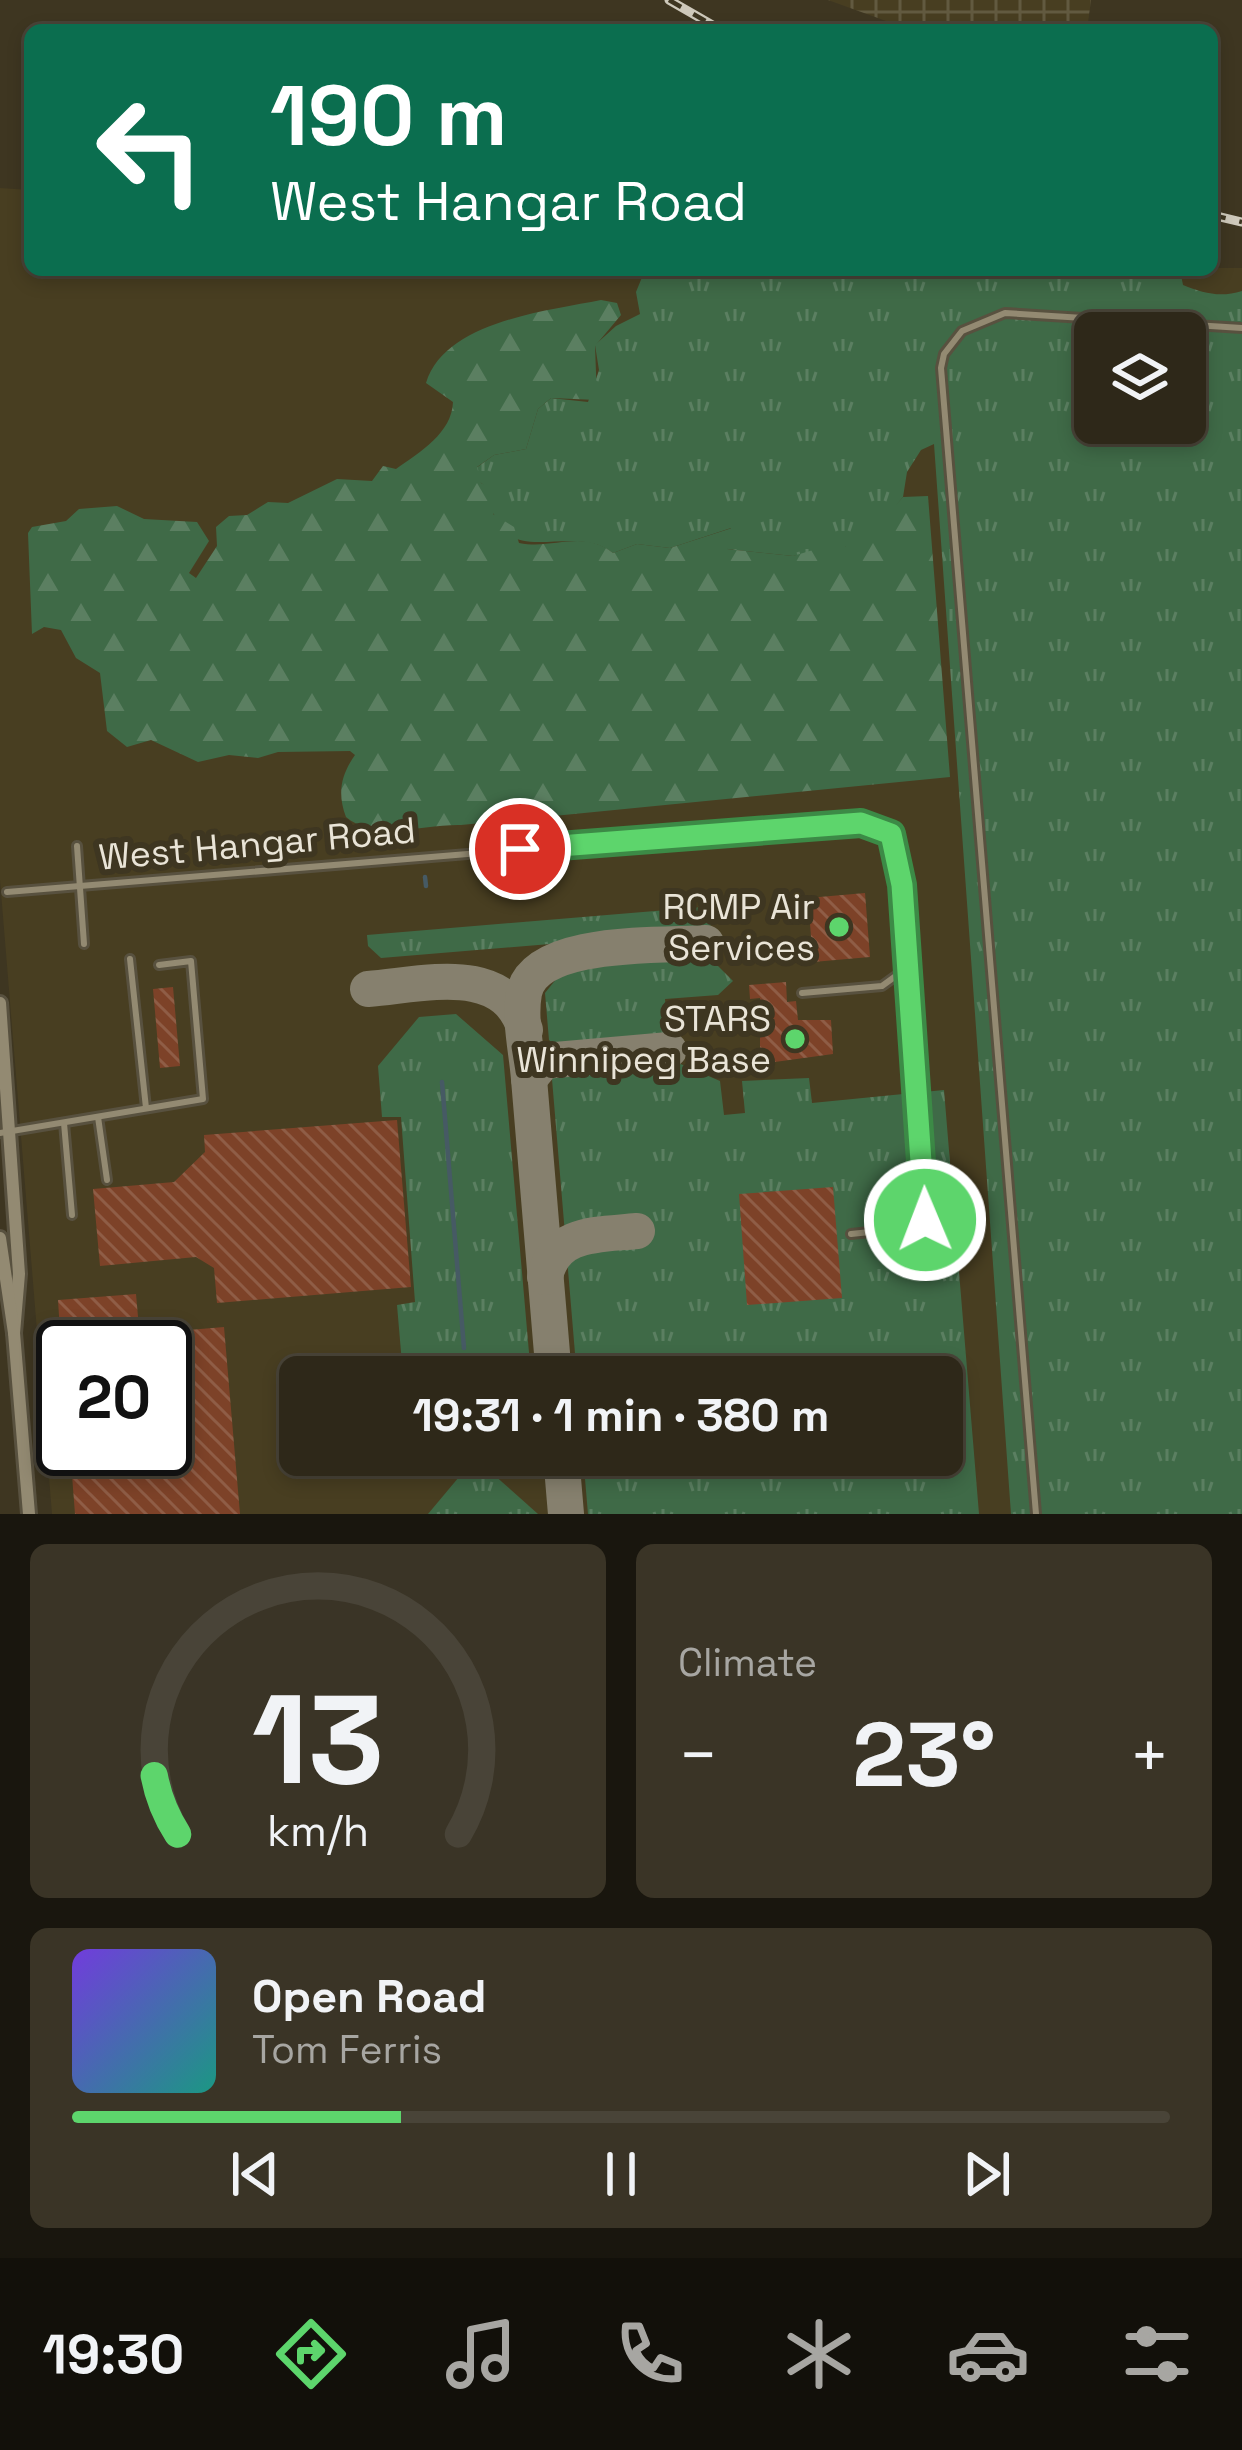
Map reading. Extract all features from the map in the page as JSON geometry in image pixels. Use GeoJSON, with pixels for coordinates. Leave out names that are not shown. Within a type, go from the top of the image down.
{"type":"FeatureCollection","features":[{"type":"Feature","properties":{"kind":"street"},"geometry":{"type":"LineString","coordinates":[[0,1004],[19,1274],[14,1333]]}},
{"type":"Feature","properties":{"kind":"street"},"geometry":{"type":"LineString","coordinates":[[0,1238],[14,1333],[29,1514]]}},
{"type":"Feature","properties":{"kind":"lane"},"geometry":{"type":"LineString","coordinates":[[1036,1514],[941,368],[962,331],[1005,313],[1242,328]]}},
{"type":"Feature","properties":{"kind":"lane","name":"West Hangar Road"},"geometry":{"type":"LineString","coordinates":[[7,892],[861,823],[883,828],[896,842],[927,1209],[917,1227],[851,1234]]}},
{"type":"Feature","properties":{"kind":"lane"},"geometry":{"type":"LineString","coordinates":[[77,846],[84,944]]}},
{"type":"Feature","properties":{"kind":"lane"},"geometry":{"type":"LineString","coordinates":[[802,993],[889,984],[901,976],[907,952]]}},
{"type":"Feature","properties":{"kind":"lane"},"geometry":{"type":"LineString","coordinates":[[130,959],[146,1108]]}},
{"type":"Feature","properties":{"kind":"lane"},"geometry":{"type":"LineString","coordinates":[[6,1132],[203,1099],[190,962],[159,965]]}},
{"type":"Feature","properties":{"kind":"lane"},"geometry":{"type":"LineString","coordinates":[[98,1117],[107,1180]]}},
{"type":"Feature","properties":{"kind":"lane"},"geometry":{"type":"LineString","coordinates":[[64,1123],[72,1215]]}},
{"type":"Feature","properties":{"kind":"shaded area"},"geometry":{"type":"Polygon","coordinates":[[[828,0],[1091,0],[1088,24],[894,24],[828,0]]]}},
{"type":"Feature","properties":{"kind":"shaded area"},"geometry":{"type":"Polygon","coordinates":[[[0,188],[24,190],[24,276],[1218,276],[1218,268],[1242,268],[1242,1514],[52,1514],[49,1476],[192,1476],[192,1320],[36,1320],[0,880],[0,188]]]}},
{"type":"Feature","properties":{"kind":"green space"},"geometry":{"type":"Polygon","coordinates":[[[643,276],[1181,276],[1183,285],[1198,290],[1242,291],[1242,1514],[1011,1514],[934,444],[921,450],[907,472],[903,497],[888,515],[845,547],[793,556],[727,549],[731,528],[670,548],[637,544],[613,553],[576,541],[520,540],[506,532],[495,516],[489,489],[480,482],[476,468],[494,455],[526,449],[538,409],[551,398],[588,402],[599,370],[595,345],[616,326],[640,314],[636,292],[643,276]]]}},
{"type":"Feature","properties":{"kind":"green space"},"geometry":{"type":"Polygon","coordinates":[[[601,300],[617,303],[621,315],[595,346],[597,400],[551,398],[538,409],[526,449],[494,455],[477,467],[481,483],[505,494],[507,506],[493,514],[514,527],[519,543],[590,542],[613,553],[637,544],[670,548],[732,528],[737,539],[727,549],[793,556],[830,545],[845,547],[903,497],[928,496],[950,777],[461,825],[371,828],[346,817],[343,808],[342,784],[355,755],[350,751],[278,752],[258,758],[229,755],[198,762],[151,740],[127,747],[107,731],[100,673],[76,658],[61,630],[44,627],[32,634],[28,533],[32,527],[66,521],[79,509],[117,506],[144,519],[197,522],[209,541],[189,573],[196,578],[217,546],[216,527],[229,516],[247,515],[268,502],[288,503],[337,479],[372,481],[383,466],[396,469],[433,441],[447,423],[453,402],[426,383],[437,362],[454,345],[500,322],[601,300]]]}},
{"type":"Feature","properties":{"kind":"green space"},"geometry":{"type":"Polygon","coordinates":[[[727,905],[706,931],[381,958],[368,946],[367,935],[727,905]]]}},
{"type":"Feature","properties":{"kind":"green space"},"geometry":{"type":"Polygon","coordinates":[[[708,956],[733,981],[718,995],[665,999],[668,1040],[560,1049],[549,1040],[545,993],[565,968],[708,956]]]}},
{"type":"Feature","properties":{"kind":"green space"},"geometry":{"type":"Polygon","coordinates":[[[456,1014],[503,1055],[529,1356],[401,1356],[397,1305],[415,1302],[401,1117],[382,1117],[378,1066],[419,1017],[456,1014]]]}},
{"type":"Feature","properties":{"kind":"green space"},"geometry":{"type":"Polygon","coordinates":[[[669,1059],[720,1081],[724,1115],[745,1113],[742,1081],[809,1078],[812,1103],[944,1090],[979,1514],[588,1514],[585,1476],[963,1476],[963,1356],[575,1356],[552,1079],[562,1068],[669,1059]]]}},
{"type":"Feature","properties":{"kind":"green space"},"geometry":{"type":"Polygon","coordinates":[[[495,1476],[538,1514],[428,1514],[459,1477],[495,1476]]]}},
{"type":"Feature","properties":{"kind":"building","name":"RCMP Air Services"},"geometry":{"type":"Polygon","coordinates":[[[865,893],[870,957],[813,962],[808,898],[865,893]]]}},
{"type":"Feature","properties":{"kind":"building","name":"STARS Winnipeg Base"},"geometry":{"type":"Polygon","coordinates":[[[786,982],[787,1002],[796,1001],[798,1020],[831,1020],[833,1054],[760,1064],[760,998],[750,999],[749,985],[786,982]]]}},
{"type":"Feature","properties":{"kind":"building"},"geometry":{"type":"Polygon","coordinates":[[[173,987],[180,1066],[160,1068],[153,989],[173,987]]]}},
{"type":"Feature","properties":{"kind":"building"},"geometry":{"type":"Polygon","coordinates":[[[397,1120],[411,1287],[217,1303],[214,1268],[196,1257],[100,1266],[93,1189],[174,1182],[205,1152],[204,1135],[397,1120]]]}},
{"type":"Feature","properties":{"kind":"building"},"geometry":{"type":"Polygon","coordinates":[[[833,1187],[842,1298],[747,1305],[739,1194],[833,1187]]]}},
{"type":"Feature","properties":{"kind":"building"},"geometry":{"type":"Polygon","coordinates":[[[136,1294],[138,1320],[59,1320],[58,1300],[136,1294]]]}},
{"type":"Feature","properties":{"kind":"building"},"geometry":{"type":"Polygon","coordinates":[[[224,1327],[240,1514],[75,1514],[72,1476],[192,1476],[192,1330],[224,1327]]]}},
{"type":"Feature","properties":{"kind":"waterway"},"geometry":{"type":"LineString","coordinates":[[425,877],[426,886]]}},
{"type":"Feature","properties":{"kind":"waterway"},"geometry":{"type":"LineString","coordinates":[[442,1082],[464,1348]]}},
{"type":"Feature","properties":{"kind":"taxiway"},"geometry":{"type":"LineString","coordinates":[[669,1050],[544,1061],[529,1079],[524,993],[533,975],[575,954],[706,943]]}},
{"type":"Feature","properties":{"kind":"taxiway"},"geometry":{"type":"LineString","coordinates":[[368,989],[436,982],[481,986],[514,1008],[525,1030]]}},
{"type":"Feature","properties":{"kind":"taxiway"},"geometry":{"type":"LineString","coordinates":[[529,1079],[552,1356]]}},
{"type":"Feature","properties":{"kind":"taxiway"},"geometry":{"type":"LineString","coordinates":[[545,1277],[550,1262],[568,1243],[637,1231]]}},
{"type":"Feature","properties":{"kind":"taxiway"},"geometry":{"type":"LineString","coordinates":[[563,1476],[566,1514]]}},
{"type":"Feature","properties":{"kind":"railway"},"geometry":{"type":"LineString","coordinates":[[669,0],[711,24]]}},
{"type":"Feature","properties":{"kind":"railway"},"geometry":{"type":"LineString","coordinates":[[1218,216],[1242,222]]}},
{"type":"Feature","properties":{"kind":"place","name":"RCMP Air Services"},"geometry":{"type":"Point","coordinates":[839,927]}},
{"type":"Feature","properties":{"kind":"place","name":"STARS Winnipeg Base"},"geometry":{"type":"Point","coordinates":[795,1039]}},
{"type":"Feature","properties":{"kind":"route"},"geometry":{"type":"LineString","coordinates":[[520,849],[861,823],[891,834],[899,852],[902,885],[925,1220]]}}]}
